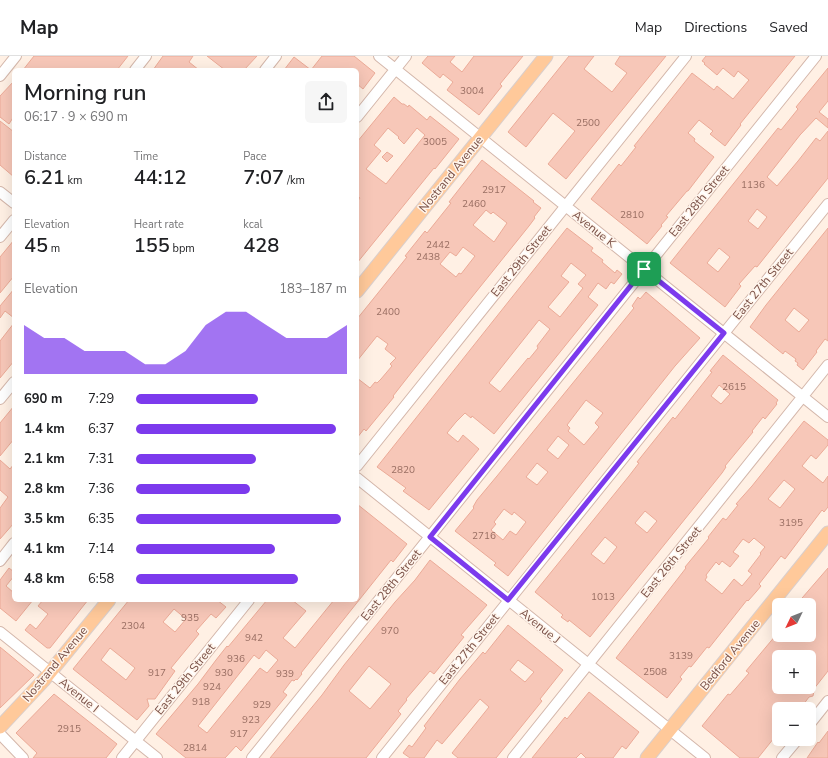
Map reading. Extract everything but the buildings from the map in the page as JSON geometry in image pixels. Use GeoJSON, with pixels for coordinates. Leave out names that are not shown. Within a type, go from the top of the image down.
{"type":"FeatureCollection","features":[{"type":"Feature","properties":{"kind":"main road","name":"Nostrand Avenue"},"geometry":{"type":"LineString","coordinates":[[359,288],[546,56]]}},
{"type":"Feature","properties":{"kind":"main road","name":"Bedford Avenue"},"geometry":{"type":"LineString","coordinates":[[647,758],[828,533]]}},
{"type":"Feature","properties":{"kind":"main road","name":"Nostrand Avenue"},"geometry":{"type":"LineString","coordinates":[[0,727],[51,673],[107,602]]}},
{"type":"Feature","properties":{"kind":"street"},"geometry":{"type":"LineString","coordinates":[[0,76],[16,56]]}},
{"type":"Feature","properties":{"kind":"street"},"geometry":{"type":"LineString","coordinates":[[137,68],[146,56]]}},
{"type":"Feature","properties":{"kind":"street"},"geometry":{"type":"LineString","coordinates":[[267,68],[276,56]]}},
{"type":"Feature","properties":{"kind":"street","name":"Avenue K"},"geometry":{"type":"LineString","coordinates":[[379,56],[828,417]]}},
{"type":"Feature","properties":{"kind":"street"},"geometry":{"type":"LineString","coordinates":[[359,115],[406,56]]}},
{"type":"Feature","properties":{"kind":"street","name":"East 29th Street"},"geometry":{"type":"LineString","coordinates":[[359,464],[686,56]]}},
{"type":"Feature","properties":{"kind":"street","name":"East 28th Street"},"geometry":{"type":"LineString","coordinates":[[252,758],[816,56]]}},
{"type":"Feature","properties":{"kind":"street"},"geometry":{"type":"LineString","coordinates":[[0,192],[12,201]]}},
{"type":"Feature","properties":{"kind":"street","name":"East 27th Street"},"geometry":{"type":"LineString","coordinates":[[382,758],[828,204]]}},
{"type":"Feature","properties":{"kind":"street"},"geometry":{"type":"LineString","coordinates":[[0,237],[12,222]]}},
{"type":"Feature","properties":{"kind":"street","name":"East 26th Street"},"geometry":{"type":"LineString","coordinates":[[513,758],[828,365]]}},
{"type":"Feature","properties":{"kind":"street"},"geometry":{"type":"LineString","coordinates":[[0,399],[12,384]]}},
{"type":"Feature","properties":{"kind":"street","name":"Avenue J"},"geometry":{"type":"LineString","coordinates":[[359,480],[705,758]]}},
{"type":"Feature","properties":{"kind":"street"},"geometry":{"type":"LineString","coordinates":[[0,561],[12,546]]}},
{"type":"Feature","properties":{"kind":"street","name":"East 29th Street"},"geometry":{"type":"LineString","coordinates":[[122,758],[247,602]]}},
{"type":"Feature","properties":{"kind":"street","name":"Avenue I"},"geometry":{"type":"LineString","coordinates":[[0,632],[157,758]]}},
{"type":"Feature","properties":{"kind":"street"},"geometry":{"type":"LineString","coordinates":[[816,716],[828,701]]}},
{"type":"Feature","properties":{"kind":"street"},"geometry":{"type":"LineString","coordinates":[[0,734],[23,758]]}},
{"type":"Feature","properties":{"kind":"street"},"geometry":{"type":"LineString","coordinates":[[782,758],[792,746]]}},
{"type":"Feature","properties":{"kind":"route"},"geometry":{"type":"LineString","coordinates":[[644,269],[724,333],[508,600],[430,537],[644,269]]}}]}
